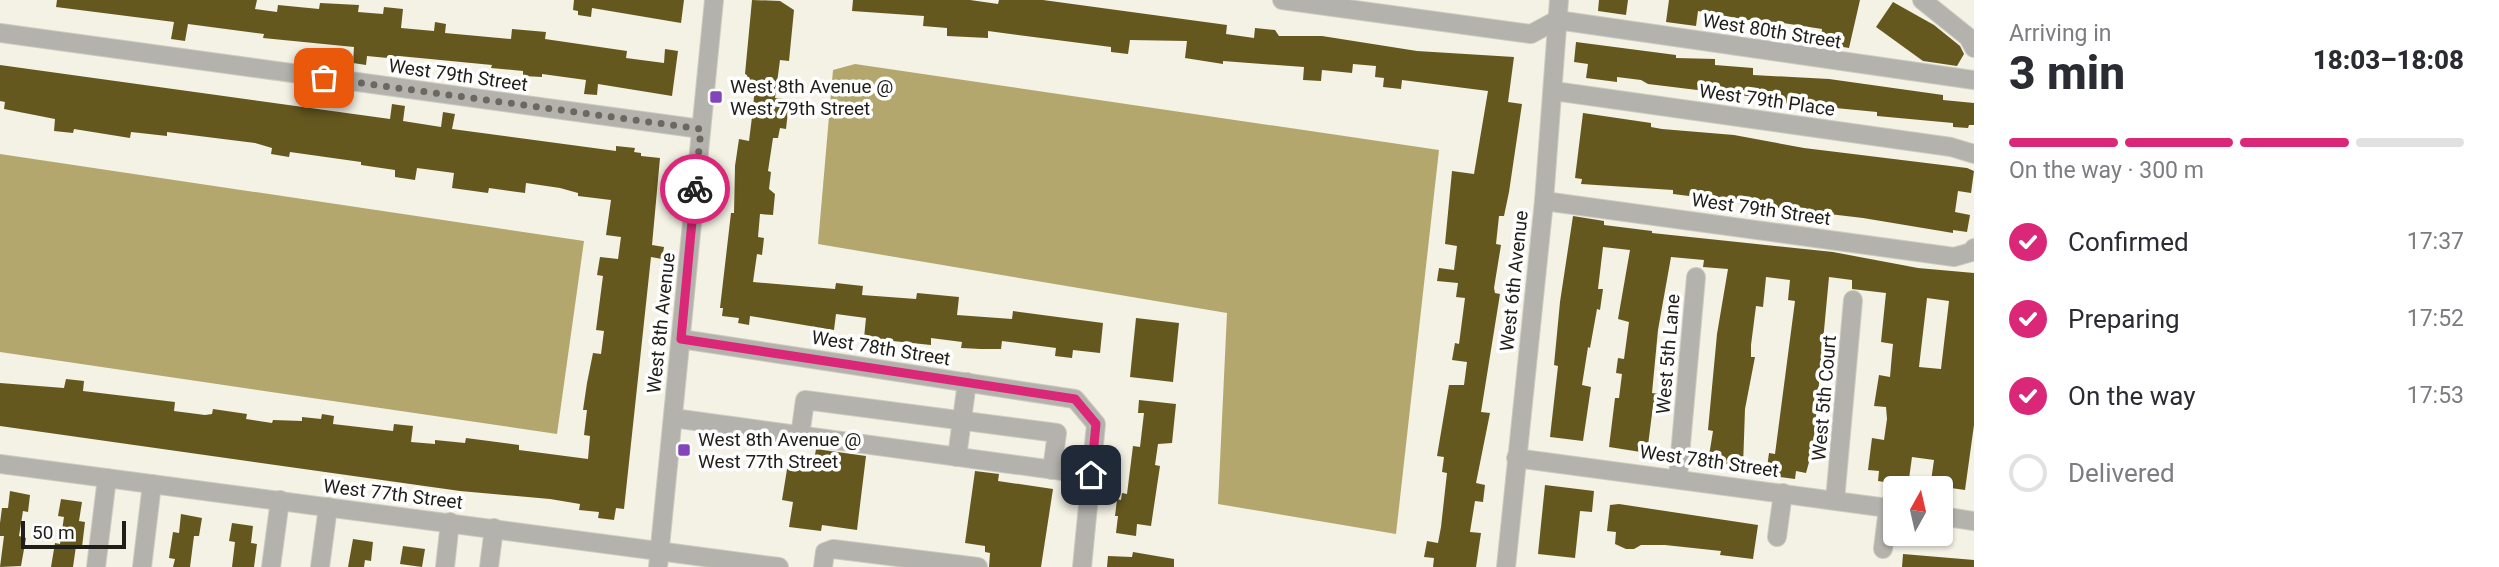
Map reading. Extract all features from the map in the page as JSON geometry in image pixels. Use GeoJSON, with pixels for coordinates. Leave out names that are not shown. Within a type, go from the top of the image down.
{"type":"FeatureCollection","features":[{"type":"Feature","properties":{"kind":"street","name":"West 8th Avenue"},"geometry":{"type":"LineString","coordinates":[[659,558],[714,0]]}},
{"type":"Feature","properties":{"kind":"street"},"geometry":{"type":"LineString","coordinates":[[1282,0],[1531,34],[1557,20]]}},
{"type":"Feature","properties":{"kind":"street","name":"West 6th Avenue"},"geometry":{"type":"LineString","coordinates":[[1506,567],[1544,201],[1559,0]]}},
{"type":"Feature","properties":{"kind":"street"},"geometry":{"type":"LineString","coordinates":[[1922,0],[1968,37],[1974,48]]}},
{"type":"Feature","properties":{"kind":"street","name":"West 80th Street"},"geometry":{"type":"LineString","coordinates":[[1557,20],[1971,81]]}},
{"type":"Feature","properties":{"kind":"street","name":"West 79th Street"},"geometry":{"type":"LineString","coordinates":[[0,33],[701,129]]}},
{"type":"Feature","properties":{"kind":"street","name":"West 79th Place"},"geometry":{"type":"LineString","coordinates":[[1554,91],[1951,147],[1974,154]]}},
{"type":"Feature","properties":{"kind":"street","name":"West 79th Street"},"geometry":{"type":"LineString","coordinates":[[1544,201],[1954,257],[1973,250]]}},
{"type":"Feature","properties":{"kind":"street","name":"West 5th Lane"},"geometry":{"type":"LineString","coordinates":[[1678,477],[1696,276]]}},
{"type":"Feature","properties":{"kind":"street","name":"West 5th Court"},"geometry":{"type":"LineString","coordinates":[[1835,500],[1853,300]]}},
{"type":"Feature","properties":{"kind":"street","name":"West 78th Street"},"geometry":{"type":"LineString","coordinates":[[681,339],[1075,399],[1096,424],[1091,475]]}},
{"type":"Feature","properties":{"kind":"street"},"geometry":{"type":"LineString","coordinates":[[957,457],[967,382]]}},
{"type":"Feature","properties":{"kind":"street"},"geometry":{"type":"LineString","coordinates":[[800,436],[805,400],[1056,433],[1052,470]]}},
{"type":"Feature","properties":{"kind":"street"},"geometry":{"type":"LineString","coordinates":[[673,418],[1091,475],[1082,567]]}},
{"type":"Feature","properties":{"kind":"street","name":"West 78th Street"},"geometry":{"type":"LineString","coordinates":[[1516,458],[1678,477],[1883,508]]}},
{"type":"Feature","properties":{"kind":"street","name":"West 77th Street"},"geometry":{"type":"LineString","coordinates":[[0,464],[494,528],[659,558],[779,567]]}},
{"type":"Feature","properties":{"kind":"street"},"geometry":{"type":"LineString","coordinates":[[96,567],[107,478]]}},
{"type":"Feature","properties":{"kind":"street"},"geometry":{"type":"LineString","coordinates":[[142,567],[152,484]]}},
{"type":"Feature","properties":{"kind":"street"},"geometry":{"type":"LineString","coordinates":[[1777,537],[1783,493]]}},
{"type":"Feature","properties":{"kind":"street"},"geometry":{"type":"LineString","coordinates":[[271,567],[280,500]]}},
{"type":"Feature","properties":{"kind":"street"},"geometry":{"type":"LineString","coordinates":[[320,567],[328,507]]}},
{"type":"Feature","properties":{"kind":"street"},"geometry":{"type":"LineString","coordinates":[[1953,517],[1974,520]]}},
{"type":"Feature","properties":{"kind":"street"},"geometry":{"type":"LineString","coordinates":[[445,567],[450,522]]}},
{"type":"Feature","properties":{"kind":"street"},"geometry":{"type":"LineString","coordinates":[[489,567],[494,528]]}},
{"type":"Feature","properties":{"kind":"street"},"geometry":{"type":"LineString","coordinates":[[823,567],[825,552],[833,549],[977,567]]}},
{"type":"Feature","properties":{"kind":"shaded area"},"geometry":{"type":"Polygon","coordinates":[[[855,64],[1439,150],[1396,534],[1218,504],[1227,313],[818,244],[833,70],[855,64]]]}},
{"type":"Feature","properties":{"kind":"shaded area"},"geometry":{"type":"Polygon","coordinates":[[[0,154],[584,241],[557,434],[0,352],[0,154]]]}},
{"type":"Feature","properties":{"kind":"building"},"geometry":{"type":"Polygon","coordinates":[[[57,0],[257,0],[255,9],[277,12],[278,5],[319,9],[320,3],[359,5],[358,12],[383,14],[384,7],[403,9],[401,28],[434,31],[435,22],[446,24],[445,33],[511,39],[512,29],[546,32],[545,39],[627,51],[626,58],[664,63],[665,49],[678,51],[672,96],[598,84],[597,95],[584,94],[586,80],[542,74],[542,77],[523,76],[523,71],[491,68],[492,65],[399,56],[398,59],[367,56],[366,65],[353,63],[354,47],[263,38],[264,34],[188,24],[185,41],[171,39],[174,22],[56,7],[57,0]]]}},
{"type":"Feature","properties":{"kind":"building"},"geometry":{"type":"Polygon","coordinates":[[[574,0],[684,0],[681,23],[592,8],[591,17],[578,15],[578,11],[573,10],[574,0]]]}},
{"type":"Feature","properties":{"kind":"building"},"geometry":{"type":"Polygon","coordinates":[[[752,0],[780,1],[794,10],[789,61],[780,60],[775,98],[784,99],[782,110],[788,111],[786,129],[780,128],[778,138],[773,138],[768,171],[771,172],[769,189],[775,194],[773,215],[760,214],[758,237],[764,238],[762,255],[757,254],[753,282],[835,289],[836,283],[863,286],[862,295],[916,299],[917,293],[959,297],[957,315],[1012,319],[1013,311],[1103,323],[1100,353],[1073,350],[1072,358],[1055,356],[1056,348],[1002,341],[1001,349],[981,349],[961,348],[962,342],[931,338],[931,345],[864,338],[866,318],[836,314],[834,330],[750,316],[749,325],[738,323],[739,318],[722,316],[723,308],[720,308],[731,213],[734,213],[735,166],[739,139],[749,141],[755,87],[746,86],[745,74],[752,0]]]}},
{"type":"Feature","properties":{"kind":"building"},"geometry":{"type":"Polygon","coordinates":[[[853,0],[970,0],[998,4],[999,0],[1043,0],[1227,25],[1226,34],[1254,38],[1255,28],[1275,30],[1279,36],[1322,36],[1417,51],[1514,57],[1508,102],[1522,104],[1509,192],[1504,216],[1499,216],[1496,244],[1501,245],[1494,288],[1495,293],[1500,294],[1481,412],[1490,413],[1476,483],[1485,485],[1483,502],[1475,501],[1470,532],[1481,533],[1476,567],[1433,567],[1434,558],[1424,557],[1427,541],[1438,543],[1441,527],[1447,473],[1442,472],[1444,457],[1437,456],[1449,385],[1464,385],[1467,362],[1452,360],[1455,343],[1459,344],[1465,298],[1456,297],[1458,283],[1437,281],[1439,268],[1454,270],[1457,246],[1445,244],[1452,171],[1474,174],[1488,91],[1402,80],[1401,89],[1383,87],[1384,78],[1375,77],[1376,66],[1353,64],[1352,73],[1322,70],[1321,81],[1303,80],[1304,67],[1223,61],[1223,64],[1185,58],[1187,41],[1130,40],[1128,54],[1111,52],[1111,47],[988,31],[988,38],[947,36],[947,28],[923,26],[924,16],[852,11],[853,0]]]}},
{"type":"Feature","properties":{"kind":"building"},"geometry":{"type":"Polygon","coordinates":[[[1599,0],[1628,0],[1626,15],[1598,11],[1599,0]]]}},
{"type":"Feature","properties":{"kind":"building"},"geometry":{"type":"Polygon","coordinates":[[[1669,0],[1860,0],[1849,48],[1820,43],[1822,29],[1777,22],[1776,25],[1698,11],[1696,26],[1666,22],[1669,0]]]}},
{"type":"Feature","properties":{"kind":"building"},"geometry":{"type":"Polygon","coordinates":[[[1893,2],[1934,25],[1960,46],[1964,54],[1957,66],[1923,61],[1876,27],[1893,2]]]}},
{"type":"Feature","properties":{"kind":"building"},"geometry":{"type":"Polygon","coordinates":[[[1576,42],[1676,55],[1676,58],[1715,59],[1715,65],[1753,68],[1753,75],[1829,79],[1943,95],[1943,100],[1974,103],[1974,125],[1969,125],[1968,128],[1953,127],[1953,123],[1877,116],[1877,112],[1763,101],[1763,98],[1648,84],[1641,80],[1617,77],[1617,82],[1586,78],[1588,64],[1574,62],[1576,42]]]}},
{"type":"Feature","properties":{"kind":"building"},"geometry":{"type":"Polygon","coordinates":[[[0,65],[390,119],[392,104],[405,106],[403,121],[441,127],[443,112],[455,114],[452,129],[616,151],[616,146],[635,148],[634,152],[641,153],[641,156],[660,158],[652,245],[664,247],[662,259],[651,257],[624,509],[616,508],[614,520],[598,518],[599,512],[579,510],[580,504],[550,499],[460,491],[0,426],[0,383],[64,388],[66,379],[84,381],[83,391],[175,402],[174,411],[205,415],[212,414],[213,409],[247,414],[246,419],[272,423],[273,420],[302,421],[302,417],[321,419],[322,414],[334,416],[333,424],[393,431],[394,424],[413,426],[411,442],[435,444],[435,440],[465,443],[466,438],[519,445],[519,450],[588,459],[590,436],[584,435],[587,410],[583,410],[593,353],[601,354],[604,331],[596,330],[603,276],[597,275],[600,257],[618,259],[621,237],[606,235],[611,200],[578,196],[578,193],[560,188],[526,183],[525,193],[489,188],[488,193],[452,188],[454,173],[417,168],[415,180],[395,177],[395,170],[361,165],[361,162],[290,152],[289,157],[271,154],[272,148],[255,143],[167,132],[167,136],[131,132],[130,138],[74,129],[73,133],[54,131],[55,119],[4,109],[5,102],[0,101],[0,65]]]}},
{"type":"Feature","properties":{"kind":"building"},"geometry":{"type":"Polygon","coordinates":[[[1583,113],[1651,123],[1651,127],[1662,129],[1734,135],[1804,148],[1967,168],[1974,171],[1971,193],[1958,191],[1955,212],[1970,215],[1967,232],[1953,230],[1953,233],[1863,218],[1710,200],[1711,194],[1690,192],[1689,196],[1673,194],[1673,190],[1581,184],[1582,179],[1575,178],[1583,113]]]}},
{"type":"Feature","properties":{"kind":"building"},"geometry":{"type":"Polygon","coordinates":[[[1573,216],[1604,221],[1604,225],[1652,233],[1833,252],[1918,268],[1974,273],[1974,425],[1965,490],[1953,488],[1953,476],[1932,476],[1934,460],[1912,457],[1909,476],[1883,476],[1883,482],[1878,481],[1879,471],[1868,470],[1872,438],[1884,440],[1886,407],[1874,406],[1879,375],[1890,377],[1893,344],[1881,342],[1886,293],[1852,289],[1852,280],[1829,277],[1813,448],[1806,473],[1796,471],[1795,479],[1766,475],[1769,453],[1775,454],[1795,301],[1788,300],[1790,280],[1766,277],[1763,307],[1756,306],[1751,345],[1751,357],[1755,357],[1745,409],[1743,467],[1708,462],[1713,431],[1708,430],[1717,334],[1728,269],[1703,267],[1704,260],[1671,257],[1658,330],[1652,393],[1667,395],[1666,407],[1653,406],[1647,453],[1609,447],[1615,398],[1619,398],[1622,374],[1616,373],[1618,358],[1624,359],[1629,322],[1618,319],[1630,250],[1603,247],[1598,289],[1603,289],[1600,310],[1597,309],[1582,385],[1591,387],[1583,441],[1550,437],[1558,366],[1554,365],[1573,216]],[[1927,298],[1919,367],[1941,369],[1949,301],[1927,298]]]}},
{"type":"Feature","properties":{"kind":"building"},"geometry":{"type":"Polygon","coordinates":[[[1136,318],[1179,323],[1173,382],[1130,377],[1136,318]]]}},
{"type":"Feature","properties":{"kind":"building"},"geometry":{"type":"Polygon","coordinates":[[[1139,400],[1176,404],[1172,443],[1158,444],[1155,465],[1160,466],[1151,526],[1137,524],[1136,536],[1116,533],[1118,516],[1115,516],[1117,499],[1121,500],[1122,493],[1127,494],[1133,446],[1140,447],[1144,413],[1138,413],[1139,400]]]}},
{"type":"Feature","properties":{"kind":"building"},"geometry":{"type":"Polygon","coordinates":[[[816,449],[866,456],[857,530],[822,525],[821,531],[789,527],[793,502],[782,500],[789,457],[814,461],[816,449]]]}},
{"type":"Feature","properties":{"kind":"building"},"geometry":{"type":"Polygon","coordinates":[[[975,471],[999,474],[998,481],[1053,489],[1041,567],[989,567],[990,553],[985,552],[985,546],[965,543],[975,471]]]}},
{"type":"Feature","properties":{"kind":"building"},"geometry":{"type":"Polygon","coordinates":[[[1545,485],[1594,491],[1592,512],[1580,511],[1575,558],[1538,554],[1545,485]]]}},
{"type":"Feature","properties":{"kind":"building"},"geometry":{"type":"Polygon","coordinates":[[[10,491],[30,495],[28,512],[23,511],[19,536],[26,538],[21,566],[0,567],[4,536],[0,536],[0,523],[2,508],[8,508],[10,491]]]}},
{"type":"Feature","properties":{"kind":"building"},"geometry":{"type":"Polygon","coordinates":[[[61,499],[82,502],[79,521],[85,522],[82,547],[76,546],[73,567],[51,567],[55,543],[60,544],[64,517],[58,516],[61,499]]]}},
{"type":"Feature","properties":{"kind":"building"},"geometry":{"type":"Polygon","coordinates":[[[1619,504],[1758,525],[1753,559],[1720,555],[1721,551],[1665,545],[1641,545],[1626,549],[1615,544],[1616,532],[1607,531],[1610,505],[1619,504]]]}},
{"type":"Feature","properties":{"kind":"building"},"geometry":{"type":"Polygon","coordinates":[[[181,514],[202,518],[199,536],[194,536],[190,567],[173,567],[175,559],[169,558],[173,532],[179,533],[181,514]]]}},
{"type":"Feature","properties":{"kind":"building"},"geometry":{"type":"Polygon","coordinates":[[[232,523],[253,526],[251,543],[257,544],[254,567],[232,567],[235,542],[229,541],[232,523]]]}},
{"type":"Feature","properties":{"kind":"building"},"geometry":{"type":"Polygon","coordinates":[[[353,539],[373,542],[371,561],[365,560],[364,567],[348,567],[353,539]]]}},
{"type":"Feature","properties":{"kind":"building"},"geometry":{"type":"Polygon","coordinates":[[[403,546],[425,549],[422,567],[400,564],[403,546]]]}},
{"type":"Feature","properties":{"kind":"building"},"geometry":{"type":"Polygon","coordinates":[[[1133,552],[1174,559],[1174,567],[1107,567],[1108,556],[1132,557],[1133,552]]]}},
{"type":"Feature","properties":{"kind":"building"},"geometry":{"type":"Polygon","coordinates":[[[1903,554],[1974,560],[1974,567],[1902,567],[1903,554]]]}},
{"type":"Feature","properties":{"kind":"way so far"},"geometry":{"type":"LineString","coordinates":[[324,78],[701,129],[695,189]]}},
{"type":"Feature","properties":{"kind":"place","name":"West 8th Avenue @ West 79th Street"},"geometry":{"type":"Point","coordinates":[716,97]}},
{"type":"Feature","properties":{"kind":"place","name":"West 8th Avenue @ West 77th Street"},"geometry":{"type":"Point","coordinates":[684,450]}},
{"type":"Feature","properties":{"kind":"route"},"geometry":{"type":"LineString","coordinates":[[695,189],[681,339],[1075,399],[1096,424],[1091,475]]}}]}
